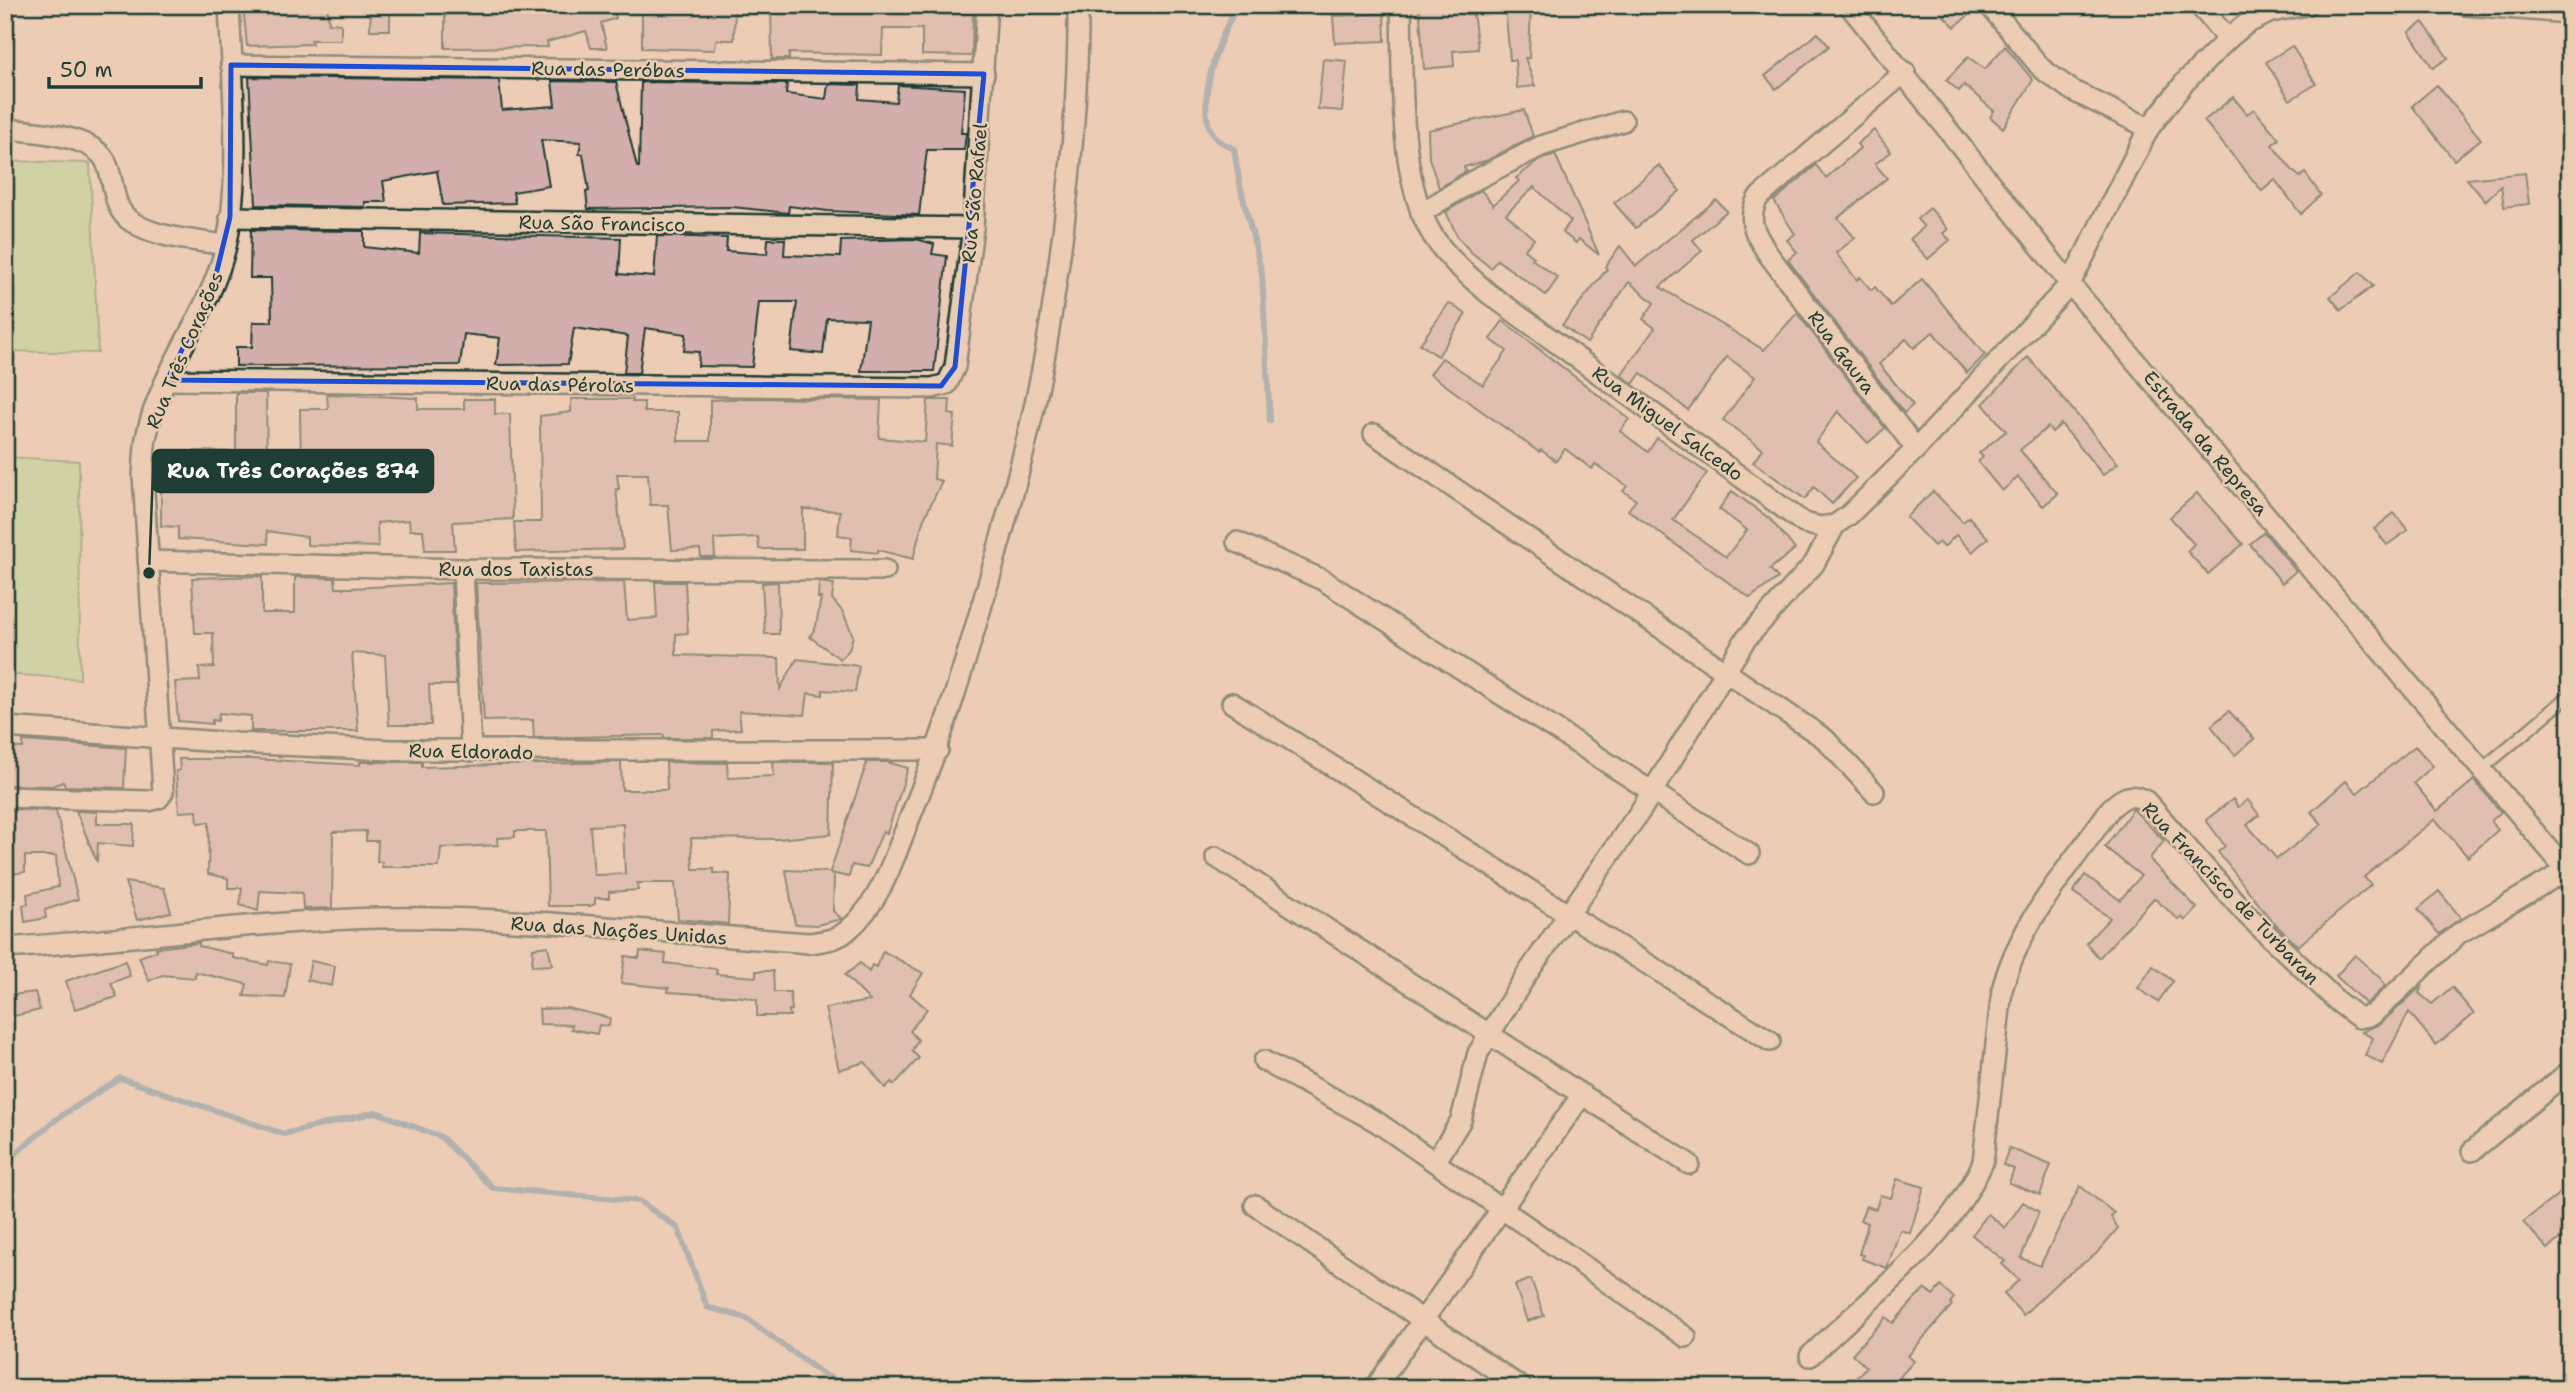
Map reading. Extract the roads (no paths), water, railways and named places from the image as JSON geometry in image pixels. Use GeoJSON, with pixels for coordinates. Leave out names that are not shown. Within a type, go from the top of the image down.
{"type":"FeatureCollection","features":[{"type":"Feature","properties":{"kind":"street","name":"Rua Três Corações"},"geometry":{"type":"LineString","coordinates":[[5,797],[149,801],[159,798],[163,792],[148,561],[144,475],[146,439],[167,380],[214,286],[226,245],[230,217],[229,5]]}},
{"type":"Feature","properties":{"kind":"street","name":"Rua São Rafael"},"geometry":{"type":"LineString","coordinates":[[951,380],[973,228],[988,5]]}},
{"type":"Feature","properties":{"kind":"street","name":"Rua das Nações Unidas"},"geometry":{"type":"LineString","coordinates":[[5,948],[116,936],[381,918],[648,930],[809,943],[831,941],[848,931],[868,908],[886,879],[937,750],[1016,484],[1046,347],[1069,156],[1077,5]]}},
{"type":"Feature","properties":{"kind":"street","name":"Rua Miguel Salcedo"},"geometry":{"type":"LineString","coordinates":[[1401,5],[1406,148],[1421,213],[1433,236],[1455,264],[1488,293],[1804,523],[1820,527],[1835,525]]}},
{"type":"Feature","properties":{"kind":"street","name":"Estrada da Represa"},"geometry":{"type":"LineString","coordinates":[[1849,5],[1905,72],[2070,284],[2483,768],[2568,872]]}},
{"type":"Feature","properties":{"kind":"street"},"geometry":{"type":"LineString","coordinates":[[1989,5],[2042,69],[2073,91],[2149,128]]}},
{"type":"Feature","properties":{"kind":"street"},"geometry":{"type":"LineString","coordinates":[[2199,5],[2228,39]]}},
{"type":"Feature","properties":{"kind":"street"},"geometry":{"type":"LineString","coordinates":[[1436,1161],[1461,1120],[1478,1054],[1489,1035],[1653,792],[1745,640],[1814,564],[1835,525],[1849,515],[1916,449],[2070,284],[2149,128],[2185,82],[2246,24],[2271,12],[2306,5]]}},
{"type":"Feature","properties":{"kind":"street"},"geometry":{"type":"LineString","coordinates":[[2465,5],[2570,13]]}},
{"type":"Feature","properties":{"kind":"street","name":"Rua das Peróbas"},"geometry":{"type":"LineString","coordinates":[[231,65],[984,74]]}},
{"type":"Feature","properties":{"kind":"street","name":"Rua Gaura"},"geometry":{"type":"LineString","coordinates":[[1905,72],[1758,198],[1751,220],[1755,234],[1768,254],[1916,449]]}},
{"type":"Feature","properties":{"kind":"street"},"geometry":{"type":"LineString","coordinates":[[1421,213],[1471,182],[1541,146],[1623,121]]}},
{"type":"Feature","properties":{"kind":"street"},"geometry":{"type":"LineString","coordinates":[[5,129],[52,134],[97,150],[106,161],[115,199],[131,222],[166,234],[226,245]]}},
{"type":"Feature","properties":{"kind":"street","name":"Rua São Francisco"},"geometry":{"type":"LineString","coordinates":[[230,217],[973,228]]}},
{"type":"Feature","properties":{"kind":"street","name":"Rua das Pérolas"},"geometry":{"type":"LineString","coordinates":[[167,380],[932,388],[951,380]]}},
{"type":"Feature","properties":{"kind":"street"},"geometry":{"type":"LineString","coordinates":[[1374,434],[1825,739],[1874,792]]}},
{"type":"Feature","properties":{"kind":"street"},"geometry":{"type":"LineString","coordinates":[[1237,542],[1323,580],[1749,854]]}},
{"type":"Feature","properties":{"kind":"street","name":"Rua dos Taxistas"},"geometry":{"type":"LineString","coordinates":[[148,561],[463,569],[885,570]]}},
{"type":"Feature","properties":{"kind":"street"},"geometry":{"type":"LineString","coordinates":[[463,569],[471,751]]}},
{"type":"Feature","properties":{"kind":"street"},"geometry":{"type":"LineString","coordinates":[[1232,703],[1770,1041]]}},
{"type":"Feature","properties":{"kind":"street","name":"Rua Eldorado"},"geometry":{"type":"LineString","coordinates":[[5,727],[158,738],[471,751],[937,750]]}},
{"type":"Feature","properties":{"kind":"street","name":"Rua Francisco de Turbaran"},"geometry":{"type":"LineString","coordinates":[[1810,1356],[1945,1226],[1973,1186],[1983,1162],[2002,990],[2009,963],[2024,932],[2110,809],[2124,797],[2136,795],[2146,801],[2246,914],[2337,1002],[2359,1018],[2372,1015],[2458,934],[2568,872]]}},
{"type":"Feature","properties":{"kind":"street"},"geometry":{"type":"LineString","coordinates":[[1216,857],[1689,1164]]}},
{"type":"Feature","properties":{"kind":"street"},"geometry":{"type":"LineString","coordinates":[[1264,1061],[1377,1122],[1686,1337]]}},
{"type":"Feature","properties":{"kind":"street"},"geometry":{"type":"LineString","coordinates":[[2472,1150],[2570,1071]]}},
{"type":"Feature","properties":{"kind":"street"},"geometry":{"type":"LineString","coordinates":[[1375,1388],[1582,1095]]}},
{"type":"Feature","properties":{"kind":"street"},"geometry":{"type":"LineString","coordinates":[[1255,1205],[1522,1388]]}},
{"type":"Feature","properties":{"kind":"lane"},"geometry":{"type":"LineString","coordinates":[[2483,768],[2570,695]]}},
{"type":"Feature","properties":{"kind":"waterway"},"geometry":{"type":"LineString","coordinates":[[1239,5],[1217,51],[1207,89],[1206,108],[1215,137],[1234,149],[1262,274],[1270,421]]}},
{"type":"Feature","properties":{"kind":"waterway"},"geometry":{"type":"LineString","coordinates":[[5,1158],[15,1154],[58,1118],[120,1078],[284,1134],[376,1112],[441,1137],[493,1188],[639,1201],[678,1228],[707,1307],[746,1318],[824,1375],[853,1388]]}},
{"type":"Feature","properties":{"kind":"place","name":"Rua Três Corações 874"},"geometry":{"type":"Point","coordinates":[149,573]}}]}
